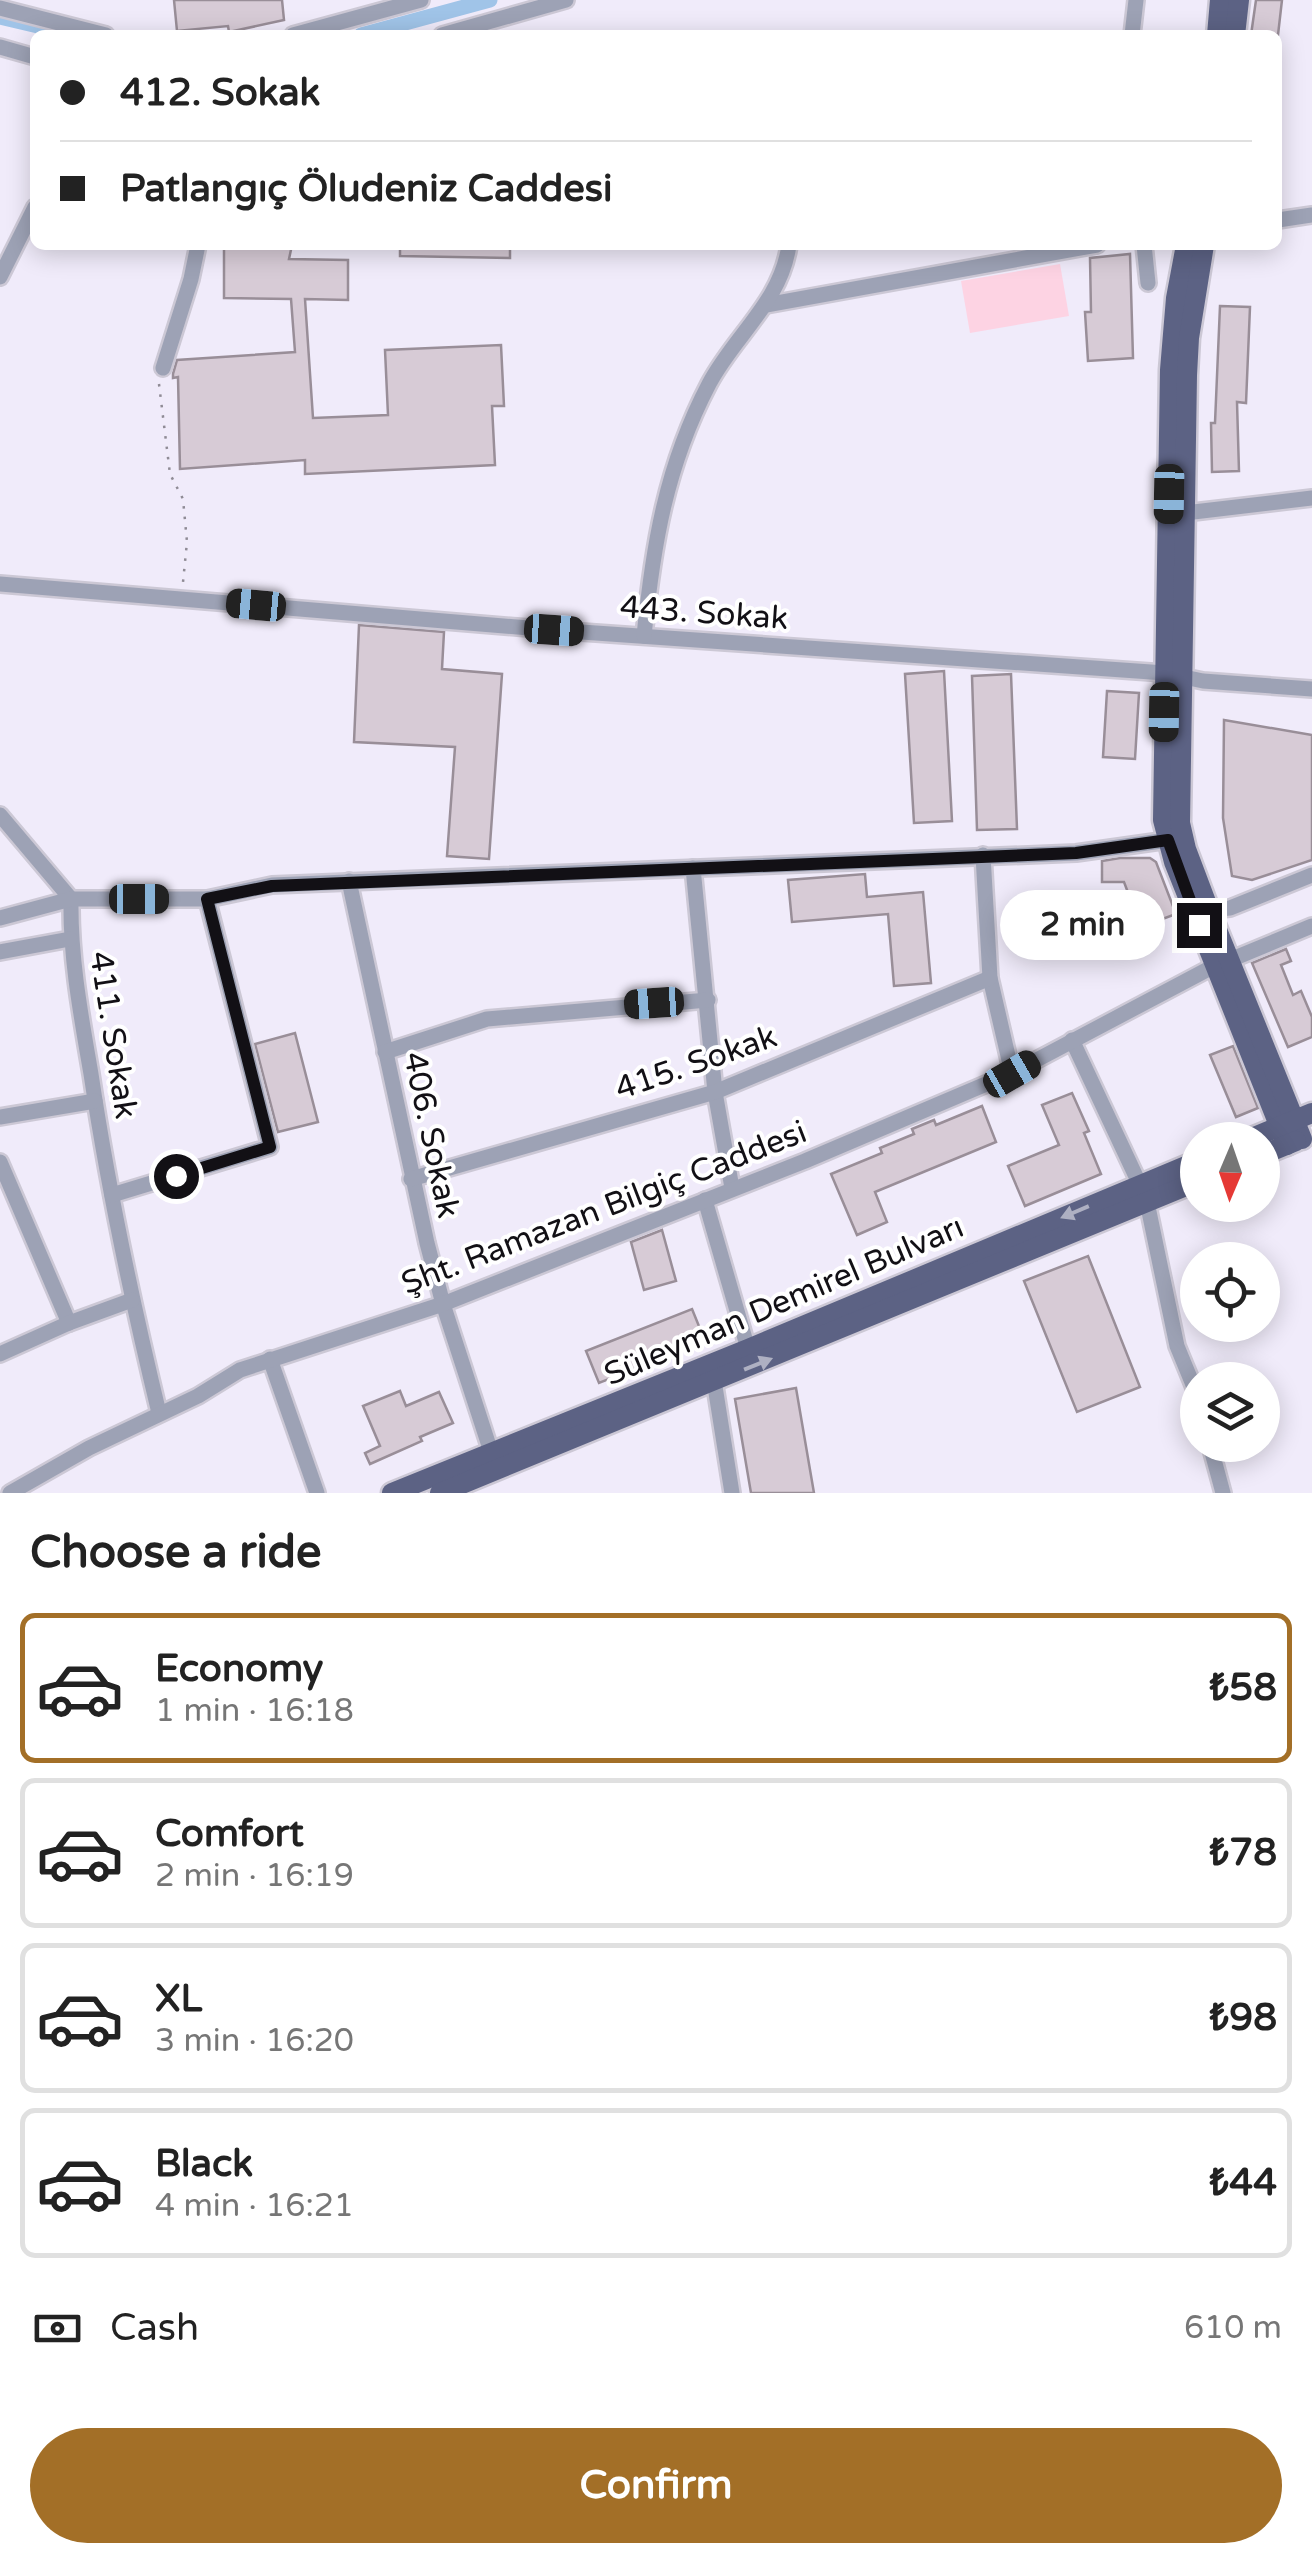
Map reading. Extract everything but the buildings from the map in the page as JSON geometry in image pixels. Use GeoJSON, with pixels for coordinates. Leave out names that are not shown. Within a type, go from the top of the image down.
{"type":"FeatureCollection","features":[{"type":"Feature","properties":{"kind":"main road"},"geometry":{"type":"LineString","coordinates":[[1217,30],[1220,0]]}},
{"type":"Feature","properties":{"kind":"main road"},"geometry":{"type":"LineString","coordinates":[[1235,30],[1239,0]]}},
{"type":"Feature","properties":{"kind":"main road"},"geometry":{"type":"LineString","coordinates":[[1185,250],[1176,298],[1170,370],[1173,675],[1180,823],[1223,963]]}},
{"type":"Feature","properties":{"kind":"main road"},"geometry":{"type":"LineString","coordinates":[[1203,250],[1189,338],[1185,513],[1162,802],[1168,840],[1298,1130]]}},
{"type":"Feature","properties":{"kind":"main road","name":"Süleyman Demirel Bulvarı"},"geometry":{"type":"LineString","coordinates":[[440,1493],[713,1373],[1143,1194],[1180,1172]]}},
{"type":"Feature","properties":{"kind":"main road","name":"Süleyman Demirel Bulvarı"},"geometry":{"type":"LineString","coordinates":[[392,1493],[713,1373],[748,1349],[1143,1194],[1180,1186]]}},
{"type":"Feature","properties":{"kind":"street"},"geometry":{"type":"LineString","coordinates":[[311,30],[421,0]]}},
{"type":"Feature","properties":{"kind":"street"},"geometry":{"type":"LineString","coordinates":[[460,30],[566,0]]}},
{"type":"Feature","properties":{"kind":"street"},"geometry":{"type":"LineString","coordinates":[[1133,30],[1136,0]]}},
{"type":"Feature","properties":{"kind":"street"},"geometry":{"type":"LineString","coordinates":[[0,8],[86,30]]}},
{"type":"Feature","properties":{"kind":"street"},"geometry":{"type":"LineString","coordinates":[[0,48],[30,55]]}},
{"type":"Feature","properties":{"kind":"street"},"geometry":{"type":"LineString","coordinates":[[1282,220],[1312,216]]}},
{"type":"Feature","properties":{"kind":"street"},"geometry":{"type":"LineString","coordinates":[[0,278],[30,217]]}},
{"type":"Feature","properties":{"kind":"street"},"geometry":{"type":"LineString","coordinates":[[163,368],[192,279],[197,250]]}},
{"type":"Feature","properties":{"kind":"street"},"geometry":{"type":"LineString","coordinates":[[644,636],[653,547],[680,451],[710,381],[766,305],[788,250]]}},
{"type":"Feature","properties":{"kind":"street"},"geometry":{"type":"LineString","coordinates":[[766,305],[1069,250]]}},
{"type":"Feature","properties":{"kind":"street"},"geometry":{"type":"LineString","coordinates":[[1145,250],[1148,284]]}},
{"type":"Feature","properties":{"kind":"street"},"geometry":{"type":"LineString","coordinates":[[1185,513],[1312,498]]}},
{"type":"Feature","properties":{"kind":"street","name":"443. Sokak"},"geometry":{"type":"LineString","coordinates":[[0,584],[1312,689]]}},
{"type":"Feature","properties":{"kind":"street"},"geometry":{"type":"LineString","coordinates":[[0,815],[71,899]]}},
{"type":"Feature","properties":{"kind":"street"},"geometry":{"type":"LineString","coordinates":[[0,918],[71,899],[207,899],[272,886],[1076,853],[1168,840]]}},
{"type":"Feature","properties":{"kind":"street"},"geometry":{"type":"LineString","coordinates":[[983,855],[990,978],[1012,1074]]}},
{"type":"Feature","properties":{"kind":"street"},"geometry":{"type":"LineString","coordinates":[[692,868],[715,1092],[732,1188]]}},
{"type":"Feature","properties":{"kind":"street"},"geometry":{"type":"LineString","coordinates":[[1209,910],[1230,908],[1312,875]]}},
{"type":"Feature","properties":{"kind":"street","name":"406. Sokak"},"geometry":{"type":"LineString","coordinates":[[349,882],[411,1178],[443,1304],[492,1455]]}},
{"type":"Feature","properties":{"kind":"street","name":"411. Sokak"},"geometry":{"type":"LineString","coordinates":[[71,899],[70,939],[95,1101],[132,1300],[159,1413]]}},
{"type":"Feature","properties":{"kind":"street"},"geometry":{"type":"LineString","coordinates":[[112,1195],[270,1147],[207,899]]}},
{"type":"Feature","properties":{"kind":"street","name":"Şht. Ramazan Bilgiç Caddesi"},"geometry":{"type":"LineString","coordinates":[[10,1493],[198,1396],[240,1370],[560,1261],[1012,1074],[1223,963],[1312,926]]}},
{"type":"Feature","properties":{"kind":"street"},"geometry":{"type":"LineString","coordinates":[[0,952],[70,939]]}},
{"type":"Feature","properties":{"kind":"street","name":"415. Sokak"},"geometry":{"type":"LineString","coordinates":[[411,1178],[715,1092],[990,978]]}},
{"type":"Feature","properties":{"kind":"street"},"geometry":{"type":"LineString","coordinates":[[385,1052],[487,1019],[708,1000]]}},
{"type":"Feature","properties":{"kind":"street"},"geometry":{"type":"LineString","coordinates":[[1072,1040],[1143,1194],[1184,1362]]}},
{"type":"Feature","properties":{"kind":"street"},"geometry":{"type":"LineString","coordinates":[[0,1117],[95,1101]]}},
{"type":"Feature","properties":{"kind":"street"},"geometry":{"type":"LineString","coordinates":[[0,1162],[69,1322]]}},
{"type":"Feature","properties":{"kind":"street"},"geometry":{"type":"LineString","coordinates":[[705,1200],[748,1349]]}},
{"type":"Feature","properties":{"kind":"street"},"geometry":{"type":"LineString","coordinates":[[0,1354],[69,1322],[132,1300]]}},
{"type":"Feature","properties":{"kind":"street"},"geometry":{"type":"LineString","coordinates":[[270,1359],[317,1493]]}},
{"type":"Feature","properties":{"kind":"street"},"geometry":{"type":"LineString","coordinates":[[713,1373],[732,1493]]}},
{"type":"Feature","properties":{"kind":"street"},"geometry":{"type":"LineString","coordinates":[[1215,1462],[1223,1493]]}},
{"type":"Feature","properties":{"kind":"path"},"geometry":{"type":"LineString","coordinates":[[163,368],[159,386],[170,474],[183,499],[187,542],[182,599]]}},
{"type":"Feature","properties":{"kind":"shaded area"},"geometry":{"type":"Polygon","coordinates":[[[1060,264],[1069,316],[970,333],[961,281],[1060,264]]]}},
{"type":"Feature","properties":{"kind":"waterway"},"geometry":{"type":"LineString","coordinates":[[379,30],[490,0]]}},
{"type":"Feature","properties":{"kind":"waterway"},"geometry":{"type":"LineString","coordinates":[[0,17],[55,30]]}},
{"type":"Feature","properties":{"kind":"route"},"geometry":{"type":"LineString","coordinates":[[176,1176],[270,1147],[207,899],[272,886],[1076,853],[1168,840],[1199,925]]}}]}
